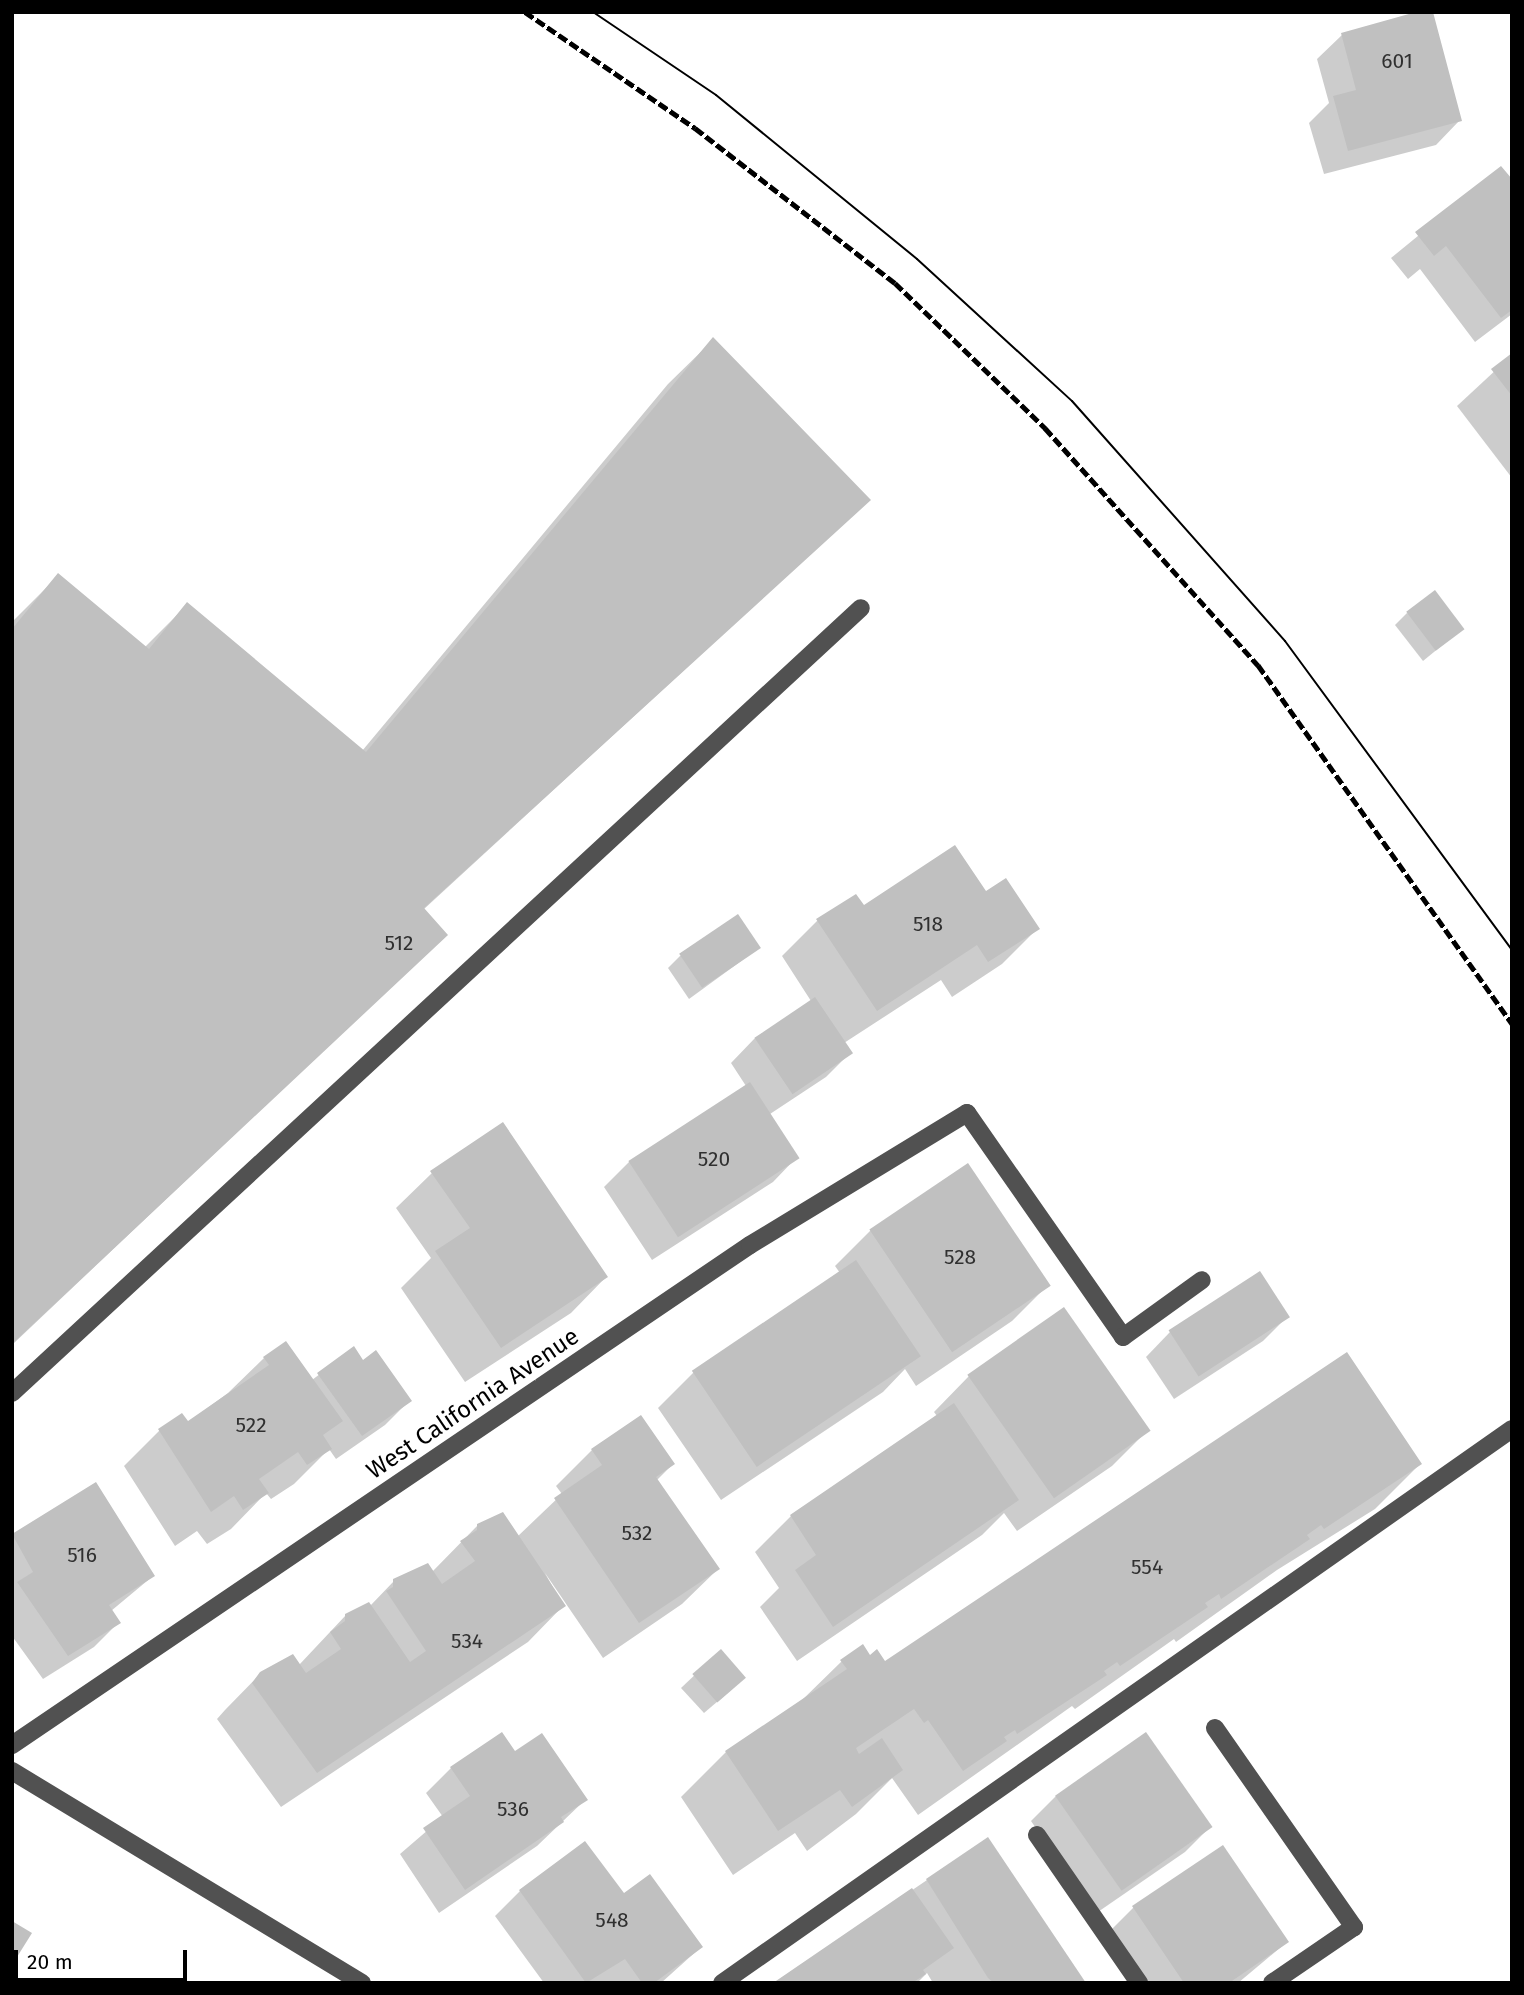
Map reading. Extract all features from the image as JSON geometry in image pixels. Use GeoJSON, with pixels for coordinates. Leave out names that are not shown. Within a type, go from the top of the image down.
{"type":"FeatureCollection","features":[{"type":"Feature","properties":{"kind":"street"},"geometry":{"type":"LineString","coordinates":[[12,1393],[861,608]]}},
{"type":"Feature","properties":{"kind":"street","name":"West California Avenue"},"geometry":{"type":"LineString","coordinates":[[12,1745],[750,1245],[967,1113],[1123,1337],[1202,1280]]}},
{"type":"Feature","properties":{"kind":"street"},"geometry":{"type":"LineString","coordinates":[[722,1983],[1512,1429]]}},
{"type":"Feature","properties":{"kind":"street"},"geometry":{"type":"LineString","coordinates":[[1215,1728],[1354,1927],[1272,1983]]}},
{"type":"Feature","properties":{"kind":"street"},"geometry":{"type":"LineString","coordinates":[[12,1771],[362,1983]]}},
{"type":"Feature","properties":{"kind":"street"},"geometry":{"type":"LineString","coordinates":[[1037,1835],[1139,1983]]}},
{"type":"Feature","properties":{"kind":"building"},"geometry":{"type":"Polygon","coordinates":[[[1416,12],[1433,12],[1462,121],[1348,151],[1333,96],[1356,90],[1341,33],[1416,12]]]}},
{"type":"Feature","properties":{"kind":"building"},"geometry":{"type":"Polygon","coordinates":[[[1501,166],[1512,179],[1512,310],[1501,318],[1446,246],[1434,256],[1415,232],[1501,166]]]}},
{"type":"Feature","properties":{"kind":"building"},"geometry":{"type":"Polygon","coordinates":[[[713,337],[871,500],[424,908],[448,935],[12,1344],[12,629],[58,573],[149,649],[187,602],[366,752],[713,337]]]}},
{"type":"Feature","properties":{"kind":"building"},"geometry":{"type":"Polygon","coordinates":[[[1512,353],[1512,396],[1491,369],[1512,353]]]}},
{"type":"Feature","properties":{"kind":"building"},"geometry":{"type":"Polygon","coordinates":[[[1435,590],[1464,629],[1436,651],[1406,612],[1435,590]]]}},
{"type":"Feature","properties":{"kind":"building"},"geometry":{"type":"Polygon","coordinates":[[[955,845],[986,891],[1006,878],[1040,929],[988,962],[977,945],[877,1011],[816,919],[856,894],[864,905],[955,845]]]}},
{"type":"Feature","properties":{"kind":"building"},"geometry":{"type":"Polygon","coordinates":[[[738,914],[761,948],[702,988],[679,954],[738,914]]]}},
{"type":"Feature","properties":{"kind":"building"},"geometry":{"type":"Polygon","coordinates":[[[815,997],[853,1053],[793,1094],[754,1038],[815,997]]]}},
{"type":"Feature","properties":{"kind":"building"},"geometry":{"type":"Polygon","coordinates":[[[750,1082],[800,1158],[678,1237],[628,1161],[750,1082]]]}},
{"type":"Feature","properties":{"kind":"building"},"geometry":{"type":"Polygon","coordinates":[[[503,1122],[608,1277],[501,1348],[435,1251],[470,1228],[430,1171],[503,1122]]]}},
{"type":"Feature","properties":{"kind":"building"},"geometry":{"type":"Polygon","coordinates":[[[968,1163],[1051,1286],[952,1352],[869,1230],[968,1163]]]}},
{"type":"Feature","properties":{"kind":"building"},"geometry":{"type":"Polygon","coordinates":[[[856,1260],[921,1356],[757,1467],[692,1371],[856,1260]]]}},
{"type":"Feature","properties":{"kind":"building"},"geometry":{"type":"Polygon","coordinates":[[[1260,1271],[1290,1317],[1199,1376],[1169,1330],[1260,1271]]]}},
{"type":"Feature","properties":{"kind":"building"},"geometry":{"type":"Polygon","coordinates":[[[1064,1307],[1151,1431],[1054,1498],[967,1375],[1064,1307]]]}},
{"type":"Feature","properties":{"kind":"building"},"geometry":{"type":"Polygon","coordinates":[[[286,1341],[343,1421],[323,1435],[332,1449],[307,1465],[298,1452],[259,1479],[269,1493],[243,1510],[234,1496],[211,1512],[158,1429],[182,1413],[188,1421],[269,1365],[263,1357],[286,1341]]]}},
{"type":"Feature","properties":{"kind":"building"},"geometry":{"type":"Polygon","coordinates":[[[354,1346],[363,1360],[376,1350],[412,1401],[362,1436],[317,1373],[354,1346]]]}},
{"type":"Feature","properties":{"kind":"building"},"geometry":{"type":"Polygon","coordinates":[[[1347,1352],[1422,1464],[1324,1529],[1321,1525],[1307,1535],[1310,1539],[1221,1599],[1219,1594],[1205,1603],[1208,1607],[1120,1666],[1117,1662],[1104,1671],[1107,1675],[1017,1734],[1015,1730],[1004,1737],[1007,1741],[963,1771],[928,1720],[924,1723],[914,1709],[856,1748],[859,1754],[882,1738],[903,1770],[852,1807],[840,1790],[778,1831],[725,1751],[847,1669],[840,1660],[863,1644],[870,1655],[877,1649],[885,1661],[1347,1352]]]}},
{"type":"Feature","properties":{"kind":"building"},"geometry":{"type":"Polygon","coordinates":[[[954,1403],[1019,1500],[833,1627],[795,1570],[816,1555],[790,1515],[954,1403]]]}},
{"type":"Feature","properties":{"kind":"building"},"geometry":{"type":"Polygon","coordinates":[[[641,1415],[675,1464],[656,1477],[720,1569],[639,1623],[554,1498],[602,1465],[591,1449],[641,1415]]]}},
{"type":"Feature","properties":{"kind":"building"},"geometry":{"type":"Polygon","coordinates":[[[96,1482],[155,1576],[109,1605],[121,1623],[68,1656],[17,1582],[33,1572],[12,1534],[96,1482]]]}},
{"type":"Feature","properties":{"kind":"building"},"geometry":{"type":"Polygon","coordinates":[[[503,1512],[566,1606],[317,1773],[252,1683],[260,1672],[293,1654],[306,1673],[341,1649],[330,1632],[345,1621],[345,1614],[369,1602],[410,1662],[426,1651],[386,1591],[393,1587],[393,1579],[428,1563],[442,1584],[475,1561],[460,1541],[477,1530],[477,1524],[503,1512]]]}},
{"type":"Feature","properties":{"kind":"building"},"geometry":{"type":"Polygon","coordinates":[[[721,1649],[746,1678],[717,1703],[692,1674],[721,1649]]]}},
{"type":"Feature","properties":{"kind":"building"},"geometry":{"type":"Polygon","coordinates":[[[502,1732],[515,1751],[542,1733],[588,1800],[561,1817],[564,1822],[465,1890],[423,1828],[470,1796],[450,1767],[502,1732]]]}},
{"type":"Feature","properties":{"kind":"building"},"geometry":{"type":"Polygon","coordinates":[[[1146,1732],[1213,1827],[1122,1891],[1055,1796],[1146,1732]]]}},
{"type":"Feature","properties":{"kind":"building"},"geometry":{"type":"Polygon","coordinates":[[[988,1837],[1086,1983],[994,1983],[988,1978],[926,1879],[988,1837]]]}},
{"type":"Feature","properties":{"kind":"building"},"geometry":{"type":"Polygon","coordinates":[[[585,1841],[624,1893],[650,1874],[703,1947],[654,1983],[642,1983],[625,1959],[586,1983],[519,1890],[585,1841]]]}},
{"type":"Feature","properties":{"kind":"building"},"geometry":{"type":"Polygon","coordinates":[[[1223,1845],[1289,1942],[1229,1983],[1184,1983],[1132,1906],[1223,1845]]]}},
{"type":"Feature","properties":{"kind":"building"},"geometry":{"type":"Polygon","coordinates":[[[912,1888],[954,1948],[923,1970],[926,1974],[912,1983],[773,1983],[912,1888]]]}},
{"type":"Feature","properties":{"kind":"building"},"geometry":{"type":"Polygon","coordinates":[[[12,1921],[32,1933],[12,1965],[12,1921]]]}},
{"type":"Feature","properties":{"kind":"tram line"},"geometry":{"type":"LineString","coordinates":[[593,12],[716,95],[917,259],[1072,401],[1285,641],[1512,950]]}},
{"type":"Feature","properties":{"kind":"railway"},"geometry":{"type":"LineString","coordinates":[[525,12],[695,128],[895,283],[1045,428],[1258,665],[1512,1024]]}}]}
